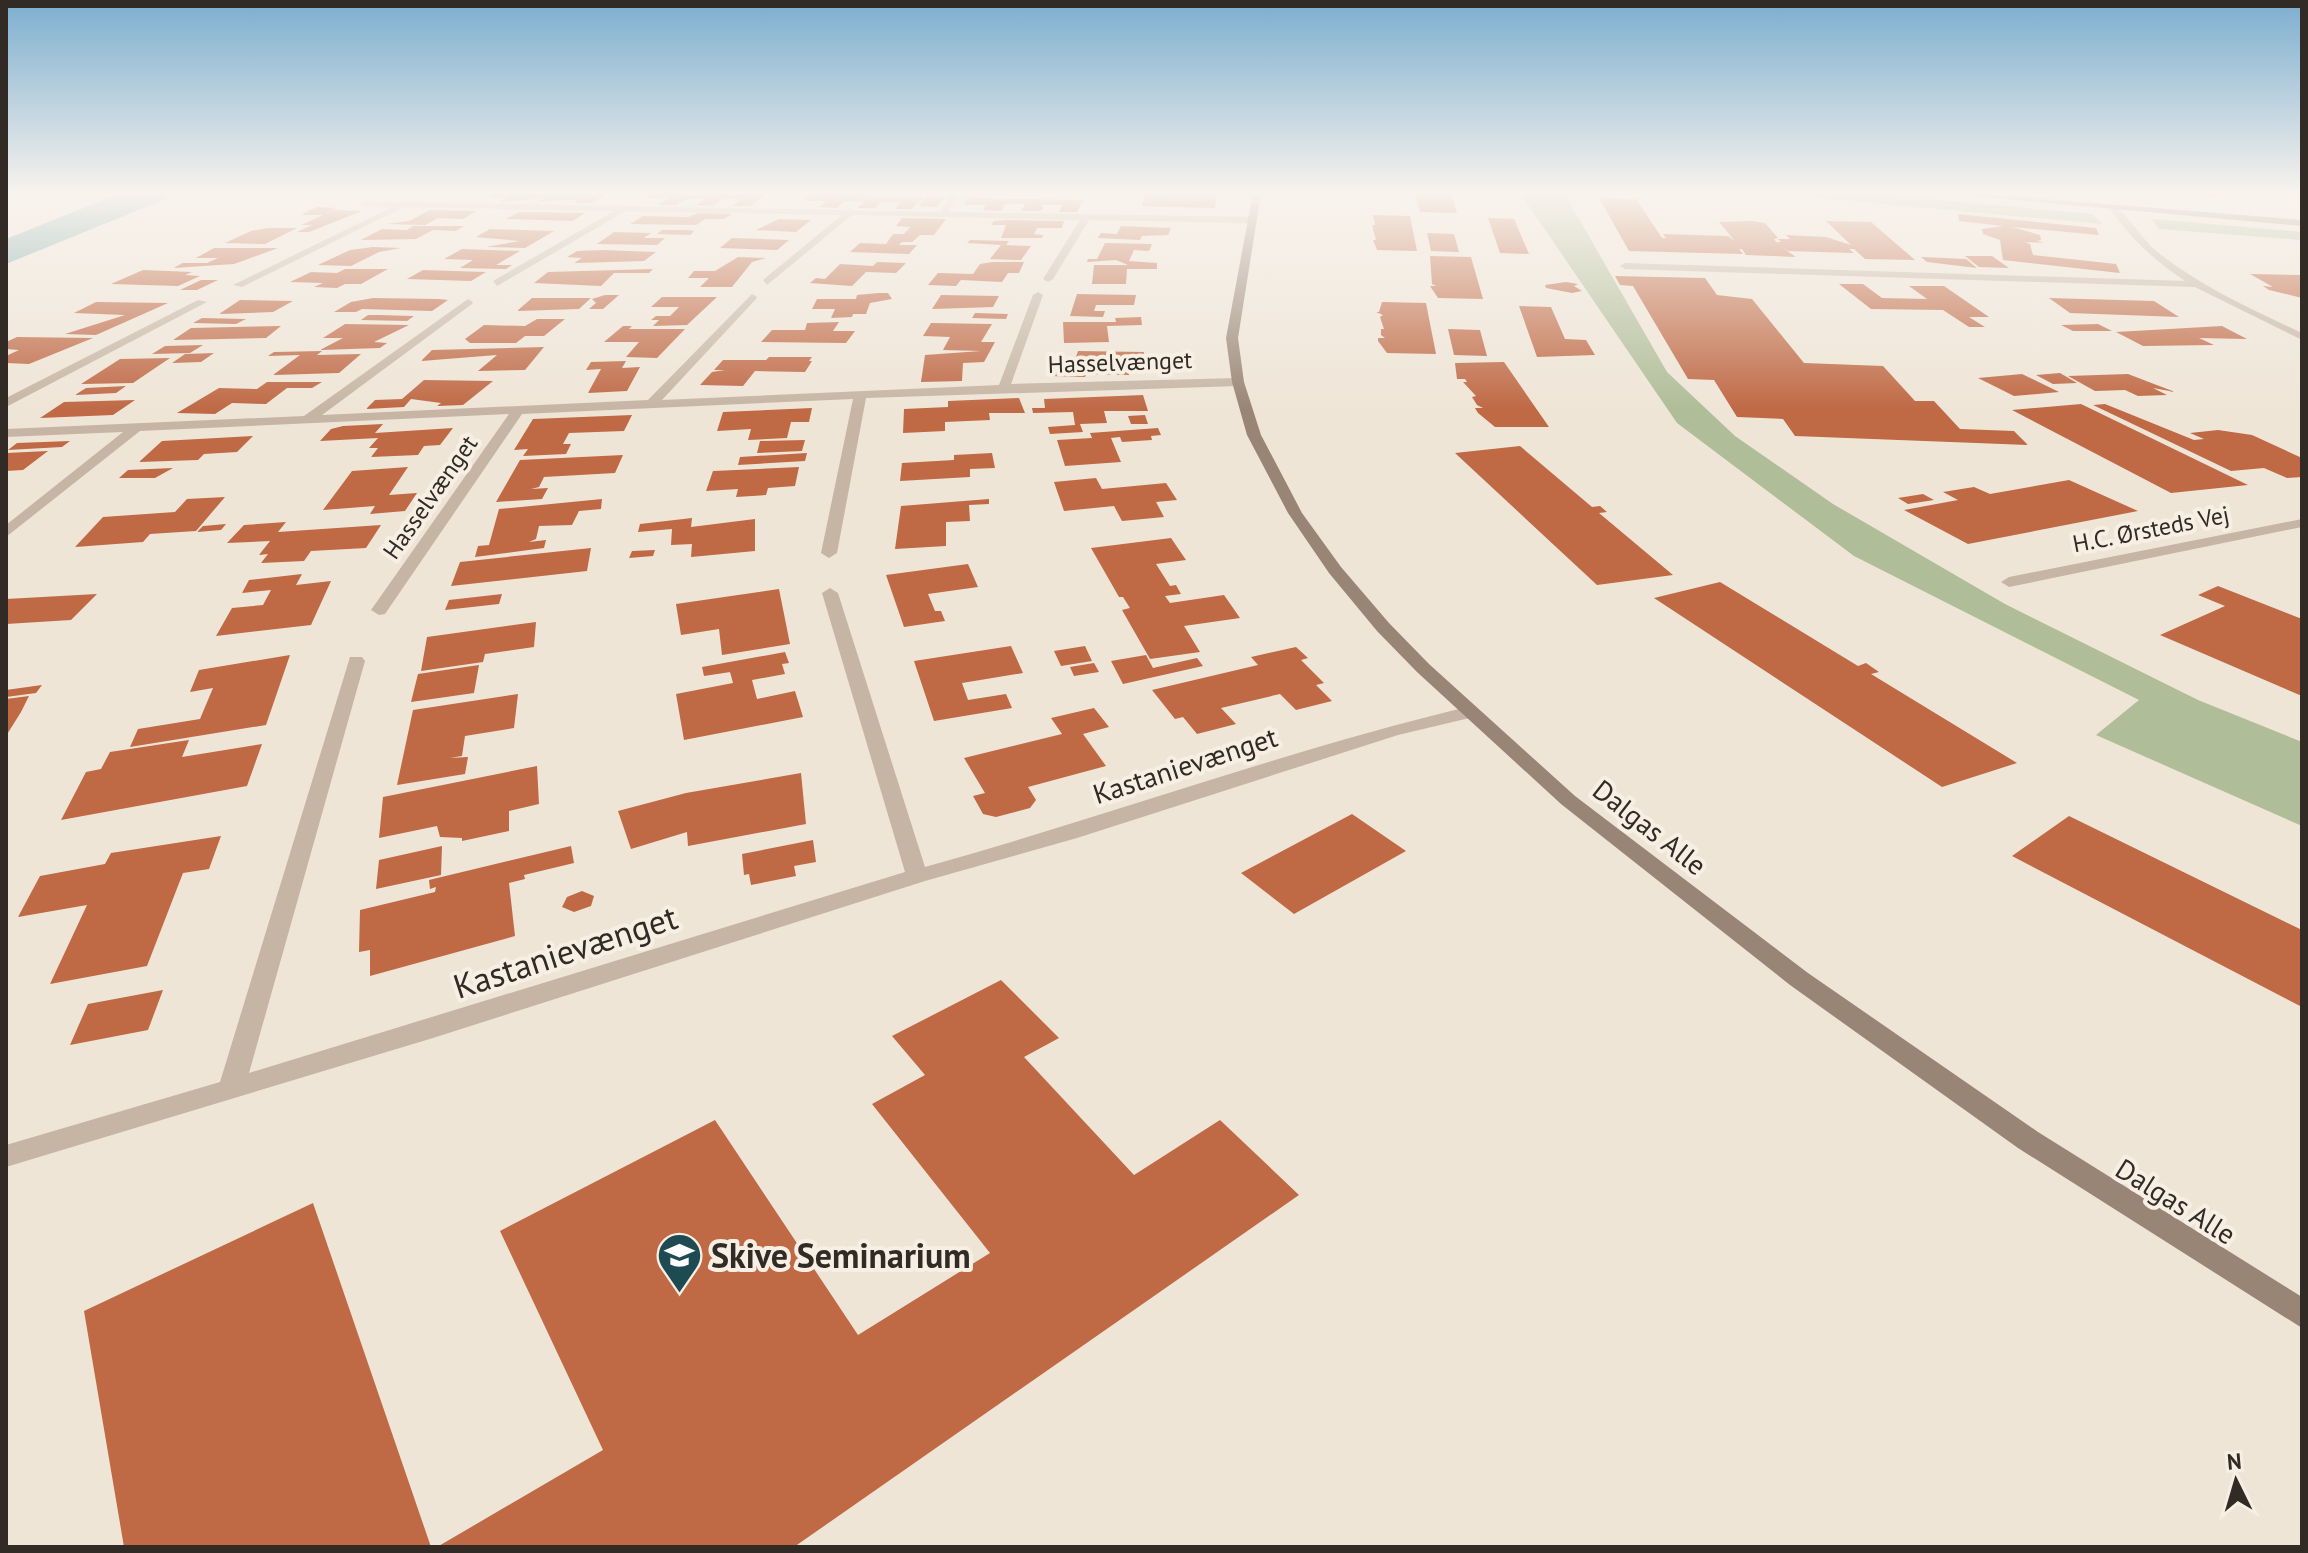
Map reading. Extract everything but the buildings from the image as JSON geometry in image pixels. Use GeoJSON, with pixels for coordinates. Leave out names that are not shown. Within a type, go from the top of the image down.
{"type":"FeatureCollection","features":[{"type":"Feature","properties":{"kind":"street"},"geometry":{"type":"LineString","coordinates":[[238,285],[279,265]]}},
{"type":"Feature","properties":{"kind":"street"},"geometry":{"type":"LineString","coordinates":[[497,283],[525,265]]}},
{"type":"Feature","properties":{"kind":"street"},"geometry":{"type":"LineString","coordinates":[[767,282],[787,265]]}},
{"type":"Feature","properties":{"kind":"street"},"geometry":{"type":"LineString","coordinates":[[1048,279],[1056,265]]}},
{"type":"Feature","properties":{"kind":"street","name":"Dalgas Alle"},"geometry":{"type":"LineString","coordinates":[[1246,265],[1232,338],[1238,382],[1254,435],[1313,539],[1383,627],[1568,800],[1799,979],[2028,1140],[2302,1314]]}},
{"type":"Feature","properties":{"kind":"street"},"geometry":{"type":"LineString","coordinates":[[2175,265],[2199,284],[2302,337]]}},
{"type":"Feature","properties":{"kind":"street"},"geometry":{"type":"LineString","coordinates":[[1625,266],[2199,284]]}},
{"type":"Feature","properties":{"kind":"street","name":"Hasselvænget"},"geometry":{"type":"LineString","coordinates":[[1004,388],[1038,295]]}},
{"type":"Feature","properties":{"kind":"street"},"geometry":{"type":"LineString","coordinates":[[651,404],[752,297]]}},
{"type":"Feature","properties":{"kind":"street"},"geometry":{"type":"LineString","coordinates":[[6,403],[202,302]]}},
{"type":"Feature","properties":{"kind":"street"},"geometry":{"type":"LineString","coordinates":[[308,419],[468,302]]}},
{"type":"Feature","properties":{"kind":"street","name":"Hasselvænget"},"geometry":{"type":"LineString","coordinates":[[6,433],[1004,388],[1238,382]]}},
{"type":"Feature","properties":{"kind":"street"},"geometry":{"type":"LineString","coordinates":[[829,553],[860,395]]}},
{"type":"Feature","properties":{"kind":"street","name":"Hasselvænget"},"geometry":{"type":"LineString","coordinates":[[379,610],[518,410]]}},
{"type":"Feature","properties":{"kind":"street"},"geometry":{"type":"LineString","coordinates":[[6,532],[137,427]]}},
{"type":"Feature","properties":{"kind":"street","name":"H.C. Ørsteds Vej"},"geometry":{"type":"LineString","coordinates":[[2009,582],[2302,523]]}},
{"type":"Feature","properties":{"kind":"street"},"geometry":{"type":"LineString","coordinates":[[830,593],[917,876]]}},
{"type":"Feature","properties":{"kind":"street"},"geometry":{"type":"LineString","coordinates":[[232,1086],[356,661]]}},
{"type":"Feature","properties":{"kind":"street","name":"Kastanievænget"},"geometry":{"type":"LineString","coordinates":[[6,1156],[424,1031],[917,876],[1070,833],[1392,731],[1471,712]]}},
{"type":"Feature","properties":{"kind":"green space"},"geometry":{"type":"Polygon","coordinates":[[[1569,265],[1606,265],[1667,372],[1735,436],[1833,504],[2005,604],[2198,700],[2302,742],[2302,826],[2096,735],[2139,700],[1854,556],[1677,423],[1569,265]]]}},
{"type":"Feature","properties":{"kind":"place","name":"Skive Seminarium"},"geometry":{"type":"Point","coordinates":[680,1294]}}]}
